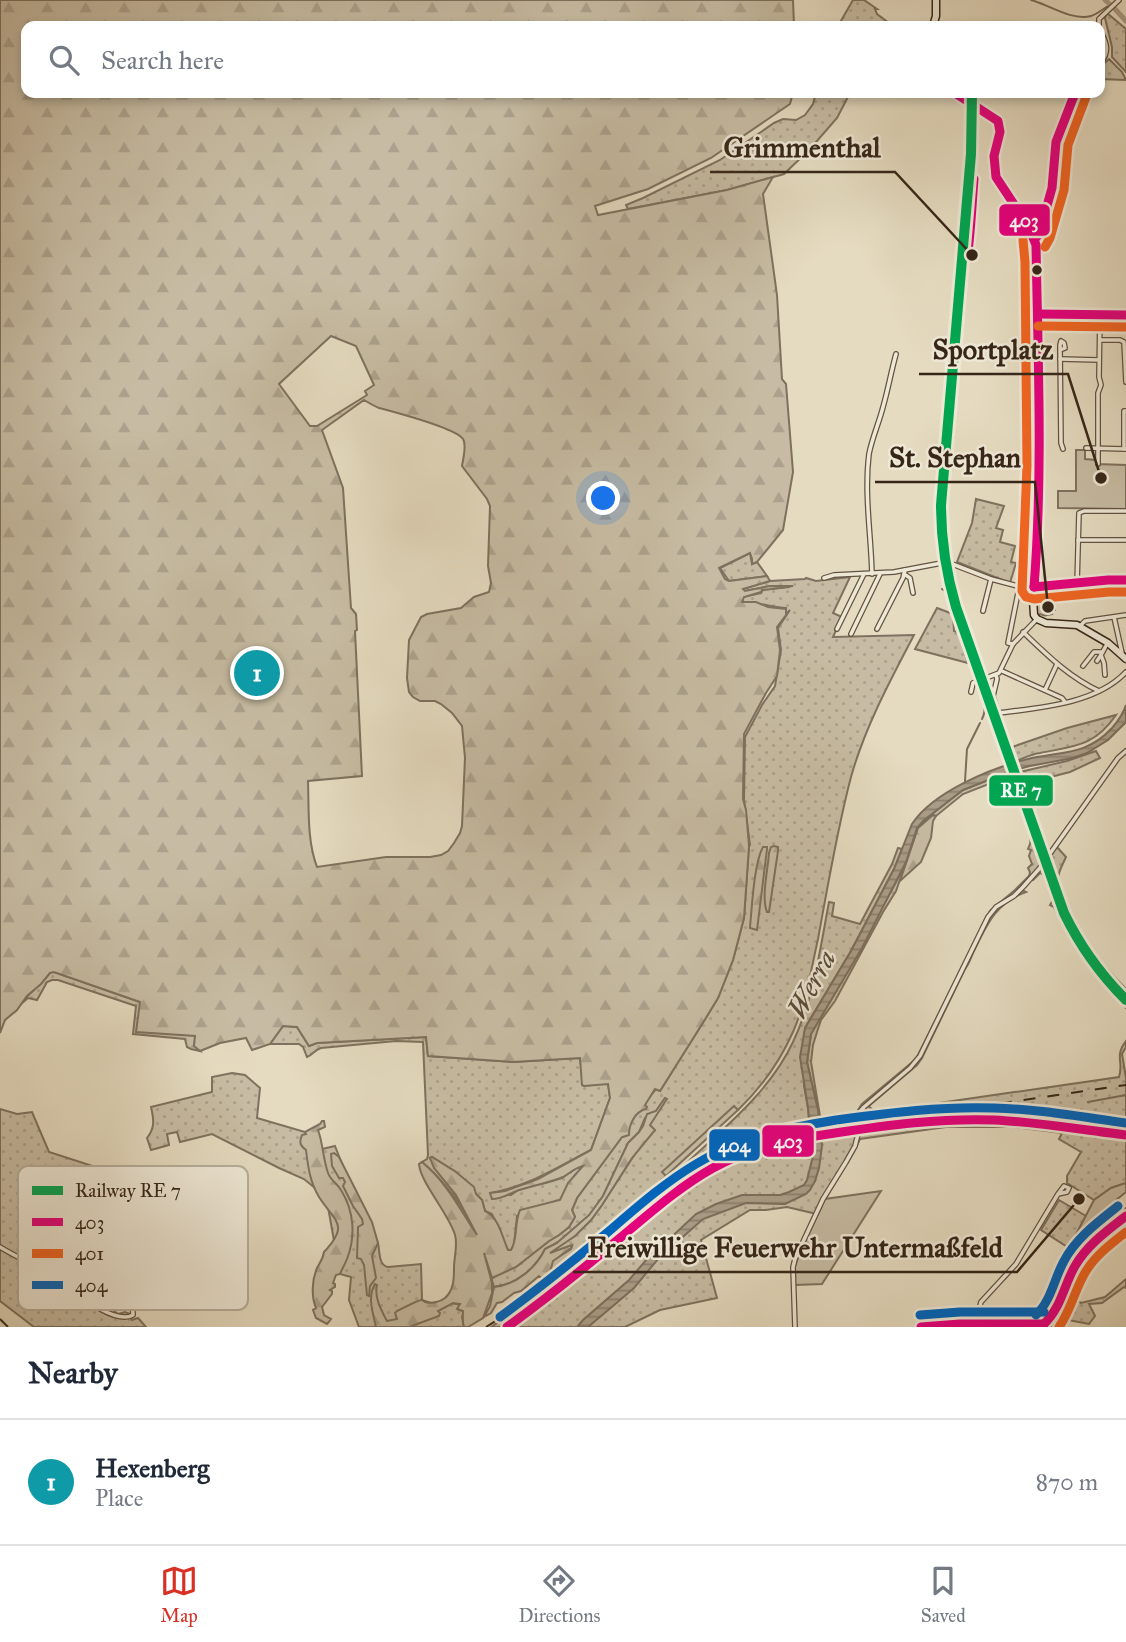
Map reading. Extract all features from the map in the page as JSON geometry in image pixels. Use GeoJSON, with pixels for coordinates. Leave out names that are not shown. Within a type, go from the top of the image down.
{"type":"FeatureCollection","features":[{"type":"Feature","properties":{"kind":"main road"},"geometry":{"type":"LineString","coordinates":[[934,21],[936,0]]}},
{"type":"Feature","properties":{"kind":"main road"},"geometry":{"type":"LineString","coordinates":[[962,98],[998,121],[1000,132],[993,156],[996,177],[1029,227],[1037,250],[1039,489],[1032,608],[1034,615],[1046,622],[1080,625],[1124,657]]}},
{"type":"Feature","properties":{"kind":"main road"},"geometry":{"type":"LineString","coordinates":[[507,1327],[680,1189],[712,1168],[760,1148],[831,1134],[933,1121],[993,1120],[1126,1135]]}},
{"type":"Feature","properties":{"kind":"street"},"geometry":{"type":"LineString","coordinates":[[1099,21],[1105,12],[1119,1]]}},
{"type":"Feature","properties":{"kind":"street"},"geometry":{"type":"LineString","coordinates":[[1035,239],[1039,234],[1052,188],[1056,142],[1073,98]]}},
{"type":"Feature","properties":{"kind":"street"},"geometry":{"type":"LineString","coordinates":[[1038,314],[1126,316]]}},
{"type":"Feature","properties":{"kind":"street"},"geometry":{"type":"LineString","coordinates":[[1098,464],[1100,315]]}},
{"type":"Feature","properties":{"kind":"street"},"geometry":{"type":"LineString","coordinates":[[1100,340],[1124,342],[1126,382]]}},
{"type":"Feature","properties":{"kind":"street"},"geometry":{"type":"LineString","coordinates":[[1060,350],[1063,449]]}},
{"type":"Feature","properties":{"kind":"street"},"geometry":{"type":"LineString","coordinates":[[872,574],[867,516],[869,460],[896,354]]}},
{"type":"Feature","properties":{"kind":"street"},"geometry":{"type":"LineString","coordinates":[[1060,359],[1099,360]]}},
{"type":"Feature","properties":{"kind":"street"},"geometry":{"type":"LineString","coordinates":[[1086,448],[1125,449],[1126,411]]}},
{"type":"Feature","properties":{"kind":"street"},"geometry":{"type":"LineString","coordinates":[[1077,584],[1078,515],[1084,511],[1126,511]]}},
{"type":"Feature","properties":{"kind":"street"},"geometry":{"type":"LineString","coordinates":[[1078,540],[1126,540]]}},
{"type":"Feature","properties":{"kind":"street"},"geometry":{"type":"LineString","coordinates":[[824,578],[834,575],[904,572],[943,562],[953,563],[991,579],[1034,589],[1126,580]]}},
{"type":"Feature","properties":{"kind":"street"},"geometry":{"type":"LineString","coordinates":[[904,572],[910,578],[913,593]]}},
{"type":"Feature","properties":{"kind":"street"},"geometry":{"type":"LineString","coordinates":[[877,629],[904,572]]}},
{"type":"Feature","properties":{"kind":"street"},"geometry":{"type":"LineString","coordinates":[[837,629],[864,574]]}},
{"type":"Feature","properties":{"kind":"street"},"geometry":{"type":"LineString","coordinates":[[851,634],[880,574]]}},
{"type":"Feature","properties":{"kind":"street"},"geometry":{"type":"LineString","coordinates":[[983,611],[991,579]]}},
{"type":"Feature","properties":{"kind":"street"},"geometry":{"type":"LineString","coordinates":[[1013,644],[1008,642],[1019,587]]}},
{"type":"Feature","properties":{"kind":"street"},"geometry":{"type":"LineString","coordinates":[[1080,625],[1085,621],[1126,615]]}},
{"type":"Feature","properties":{"kind":"street"},"geometry":{"type":"LineString","coordinates":[[1114,617],[1124,657]]}},
{"type":"Feature","properties":{"kind":"street"},"geometry":{"type":"LineString","coordinates":[[971,692],[973,683],[1001,671],[1013,644],[1037,619]]}},
{"type":"Feature","properties":{"kind":"street"},"geometry":{"type":"LineString","coordinates":[[1023,632],[1057,664],[1099,691]]}},
{"type":"Feature","properties":{"kind":"street"},"geometry":{"type":"LineString","coordinates":[[1097,661],[1108,643]]}},
{"type":"Feature","properties":{"kind":"street"},"geometry":{"type":"LineString","coordinates":[[1083,666],[1094,652],[1102,653]]}},
{"type":"Feature","properties":{"kind":"street"},"geometry":{"type":"LineString","coordinates":[[1102,653],[1105,675]]}},
{"type":"Feature","properties":{"kind":"street"},"geometry":{"type":"LineString","coordinates":[[1045,690],[1057,664]]}},
{"type":"Feature","properties":{"kind":"street"},"geometry":{"type":"LineString","coordinates":[[1001,671],[1062,698],[1065,702]]}},
{"type":"Feature","properties":{"kind":"street"},"geometry":{"type":"LineString","coordinates":[[996,675],[993,696],[998,713],[1055,706],[1099,691],[1118,681],[1126,673]]}},
{"type":"Feature","properties":{"kind":"street"},"geometry":{"type":"LineString","coordinates":[[795,1327],[795,1259],[823,1199],[851,1154],[858,1131],[858,1114],[920,1056],[992,912],[1014,896],[1039,869],[1118,758],[1126,751]]}},
{"type":"Feature","properties":{"kind":"street"},"geometry":{"type":"LineString","coordinates":[[978,1326],[978,1309],[982,1302],[1016,1264],[1058,1194]]}},
{"type":"Feature","properties":{"kind":"street"},"geometry":{"type":"LineString","coordinates":[[920,1327],[951,1324],[1043,1325],[1052,1316],[1076,1266],[1087,1250],[1126,1216]]}},
{"type":"Feature","properties":{"kind":"street"},"geometry":{"type":"LineString","coordinates":[[0,1247],[18,1257]]}},
{"type":"Feature","properties":{"kind":"street"},"geometry":{"type":"LineString","coordinates":[[98,1310],[125,1320],[133,1315],[133,1310]]}},
{"type":"Feature","properties":{"kind":"green space"},"geometry":{"type":"Polygon","coordinates":[[[0,0],[793,0],[794,21],[21,21],[21,98],[792,98],[790,104],[711,158],[648,189],[595,206],[598,215],[727,190],[773,177],[763,194],[777,295],[782,379],[786,384],[793,472],[783,530],[757,562],[752,564],[750,553],[719,568],[729,581],[767,576],[770,581],[743,589],[745,591],[770,586],[790,587],[762,590],[744,597],[742,602],[756,602],[768,607],[786,609],[786,615],[777,627],[780,650],[777,676],[744,734],[743,799],[749,846],[744,918],[733,960],[718,998],[660,1091],[655,1089],[645,1105],[646,1109],[633,1119],[629,1135],[622,1137],[577,1198],[572,1210],[575,1217],[569,1227],[516,1267],[492,1278],[484,1253],[492,1293],[483,1318],[464,1327],[463,1311],[457,1309],[460,1304],[453,1303],[438,1311],[439,1316],[409,1327],[376,1327],[371,1294],[375,1284],[377,1285],[376,1294],[387,1321],[397,1319],[397,1311],[419,1300],[430,1303],[441,1301],[452,1288],[455,1235],[424,1180],[419,1164],[422,1162],[446,1188],[477,1235],[456,1195],[434,1168],[430,1158],[432,1157],[474,1187],[485,1211],[497,1223],[508,1250],[513,1246],[520,1210],[560,1200],[568,1183],[583,1166],[558,1179],[500,1198],[492,1199],[490,1193],[505,1191],[538,1179],[591,1150],[610,1098],[608,1084],[582,1085],[580,1058],[513,1062],[428,1056],[426,1037],[317,1043],[309,1046],[297,1027],[283,1026],[270,1044],[252,1050],[246,1038],[220,1043],[200,1051],[194,1046],[195,1036],[136,1032],[140,1002],[54,972],[5,1020],[0,1033],[0,0]],[[331,336],[279,384],[310,426],[317,426],[367,395],[365,391],[374,385],[356,346],[331,336]],[[364,400],[322,430],[343,488],[351,608],[356,614],[362,776],[308,781],[310,836],[317,867],[386,857],[441,855],[454,843],[462,826],[465,758],[462,726],[441,704],[435,701],[420,701],[409,692],[409,640],[421,617],[461,608],[474,597],[489,592],[490,506],[462,466],[465,448],[463,439],[437,425],[379,408],[364,400]]]}},
{"type":"Feature","properties":{"kind":"green space"},"geometry":{"type":"Polygon","coordinates":[[[853,0],[864,0],[877,9],[877,14],[886,21],[841,21],[853,0]]]}},
{"type":"Feature","properties":{"kind":"green space"},"geometry":{"type":"Polygon","coordinates":[[[1107,13],[1126,29],[1126,72],[1112,57],[1105,18],[1107,13]]]}},
{"type":"Feature","properties":{"kind":"green space"},"geometry":{"type":"Polygon","coordinates":[[[1109,59],[1126,80],[1105,79],[1105,63],[1109,59]]]}},
{"type":"Feature","properties":{"kind":"green space"},"geometry":{"type":"Polygon","coordinates":[[[815,98],[847,98],[837,118],[784,174],[727,190],[628,209],[626,205],[720,160],[774,123],[783,119],[796,120],[805,115],[815,98]]]}},
{"type":"Feature","properties":{"kind":"green space"},"geometry":{"type":"Polygon","coordinates":[[[1076,450],[1085,450],[1085,459],[1096,460],[1096,464],[1126,465],[1126,509],[1058,508],[1058,491],[1076,491],[1076,450]]]}},
{"type":"Feature","properties":{"kind":"green space"},"geometry":{"type":"Polygon","coordinates":[[[976,499],[1004,506],[996,528],[1003,530],[1000,542],[1015,546],[1011,562],[1016,563],[1010,583],[957,562],[972,523],[976,499]]]}},
{"type":"Feature","properties":{"kind":"green space"},"geometry":{"type":"Polygon","coordinates":[[[750,553],[752,564],[757,562],[767,576],[729,581],[720,568],[750,553]]]}},
{"type":"Feature","properties":{"kind":"green space"},"geometry":{"type":"Polygon","coordinates":[[[850,577],[833,613],[842,617],[833,637],[914,635],[863,740],[851,777],[808,986],[798,1021],[788,1043],[762,1083],[738,1110],[734,1107],[663,1172],[666,1176],[542,1284],[548,1276],[552,1261],[572,1246],[549,1254],[575,1236],[591,1220],[640,1146],[665,1098],[656,1111],[645,1118],[639,1132],[628,1143],[603,1196],[589,1216],[557,1243],[545,1249],[536,1263],[524,1274],[510,1283],[494,1287],[481,1244],[468,1217],[447,1187],[422,1162],[428,1155],[423,1042],[396,1041],[321,1048],[307,1057],[299,1044],[270,1044],[283,1026],[297,1027],[309,1046],[317,1043],[426,1037],[428,1056],[513,1062],[580,1058],[584,1086],[608,1083],[610,1098],[591,1150],[530,1181],[490,1193],[511,1195],[518,1190],[562,1178],[576,1168],[585,1166],[575,1175],[560,1200],[517,1216],[511,1250],[508,1250],[492,1214],[485,1211],[482,1200],[456,1172],[430,1158],[470,1219],[484,1249],[493,1277],[516,1267],[569,1227],[575,1217],[572,1210],[577,1198],[622,1137],[626,1136],[636,1114],[642,1110],[656,1089],[660,1091],[718,998],[733,960],[744,918],[750,845],[744,800],[745,737],[775,686],[781,650],[778,628],[790,610],[786,614],[786,608],[743,603],[743,597],[761,593],[763,590],[793,586],[771,586],[745,591],[743,589],[770,581],[806,578],[816,581],[850,577]]]}},
{"type":"Feature","properties":{"kind":"green space"},"geometry":{"type":"Polygon","coordinates":[[[1051,588],[1052,594],[1058,600],[1054,601],[1055,610],[1051,610],[1050,602],[1046,602],[1046,612],[1052,614],[1040,614],[1038,617],[1035,603],[1037,592],[1039,589],[1051,588]]]}},
{"type":"Feature","properties":{"kind":"green space"},"geometry":{"type":"Polygon","coordinates":[[[937,608],[953,614],[954,631],[958,632],[968,663],[915,649],[937,608]]]}},
{"type":"Feature","properties":{"kind":"green space"},"geometry":{"type":"Polygon","coordinates":[[[1116,715],[1108,726],[1091,739],[1013,762],[1009,749],[1015,746],[1116,715]]]}},
{"type":"Feature","properties":{"kind":"green space"},"geometry":{"type":"Polygon","coordinates":[[[1096,751],[1100,758],[1070,772],[1023,784],[1018,774],[1067,761],[1096,751]]]}},
{"type":"Feature","properties":{"kind":"green space"},"geometry":{"type":"Polygon","coordinates":[[[1011,771],[1043,861],[1022,890],[1026,892],[1007,902],[989,923],[922,1058],[869,1107],[877,1112],[1119,1077],[1120,1055],[1126,1041],[1122,1054],[1126,1078],[1126,1133],[1065,1130],[1126,1139],[1126,1183],[1111,1188],[1094,1200],[1067,1183],[1067,1176],[1081,1152],[1059,1139],[1062,1133],[1013,1127],[946,1127],[860,1139],[817,1214],[787,1207],[750,1210],[701,1240],[717,1298],[660,1310],[625,1327],[491,1327],[509,1315],[510,1321],[521,1313],[511,1313],[559,1279],[679,1183],[727,1154],[789,1136],[811,1133],[812,1139],[821,1137],[820,1132],[1003,1105],[1002,1102],[825,1127],[826,1122],[855,1118],[862,1104],[916,1059],[990,911],[1029,876],[1028,868],[1032,864],[1029,856],[1031,850],[1028,849],[1031,837],[1009,776],[963,794],[918,828],[896,891],[835,1001],[821,1020],[817,1032],[811,1062],[822,1128],[807,1062],[811,1034],[895,884],[906,862],[917,828],[963,790],[1011,771]]]}},
{"type":"Feature","properties":{"kind":"green space"},"geometry":{"type":"Polygon","coordinates":[[[933,815],[936,816],[931,838],[921,862],[900,881],[918,828],[933,815]]]}},
{"type":"Feature","properties":{"kind":"green space"},"geometry":{"type":"Polygon","coordinates":[[[774,846],[778,847],[778,851],[767,912],[765,883],[769,853],[774,846]]]}},
{"type":"Feature","properties":{"kind":"green space"},"geometry":{"type":"Polygon","coordinates":[[[1056,846],[1066,857],[1058,878],[1069,912],[1090,947],[1126,989],[1126,1008],[1094,973],[1077,949],[1054,907],[1050,905],[1053,900],[1043,874],[1040,873],[1032,879],[1056,846]]]}},
{"type":"Feature","properties":{"kind":"green space"},"geometry":{"type":"Polygon","coordinates":[[[763,847],[767,849],[757,930],[750,927],[755,874],[763,847]]]}},
{"type":"Feature","properties":{"kind":"green space"},"geometry":{"type":"Polygon","coordinates":[[[898,848],[902,849],[894,869],[851,951],[805,1028],[804,1086],[810,1129],[755,1140],[719,1155],[693,1170],[551,1282],[735,1118],[773,1075],[793,1042],[806,1008],[816,973],[829,902],[834,903],[832,916],[860,924],[898,848]]]}},
{"type":"Feature","properties":{"kind":"green space"},"geometry":{"type":"Polygon","coordinates":[[[50,972],[140,1002],[196,1036],[194,1045],[200,1051],[187,1047],[185,1039],[133,1034],[136,1006],[58,980],[47,982],[37,1000],[28,998],[21,1004],[50,972]]]}},
{"type":"Feature","properties":{"kind":"green space"},"geometry":{"type":"Polygon","coordinates":[[[232,1073],[245,1075],[260,1088],[257,1118],[305,1132],[315,1188],[304,1179],[212,1134],[180,1142],[177,1132],[167,1134],[169,1145],[151,1150],[147,1138],[153,1124],[151,1107],[212,1092],[212,1077],[232,1073]]]}},
{"type":"Feature","properties":{"kind":"green space"},"geometry":{"type":"Polygon","coordinates":[[[665,1098],[667,1099],[650,1125],[655,1130],[632,1158],[591,1220],[575,1236],[550,1253],[572,1245],[571,1248],[553,1261],[546,1277],[543,1279],[539,1276],[521,1291],[497,1303],[491,1313],[484,1317],[490,1306],[494,1287],[510,1283],[524,1274],[536,1263],[545,1249],[557,1243],[589,1215],[603,1196],[628,1143],[643,1126],[647,1114],[656,1111],[665,1098]]]}},
{"type":"Feature","properties":{"kind":"green space"},"geometry":{"type":"Polygon","coordinates":[[[734,1106],[738,1110],[666,1176],[662,1172],[734,1106]]]}},
{"type":"Feature","properties":{"kind":"green space"},"geometry":{"type":"Polygon","coordinates":[[[0,1109],[17,1114],[32,1112],[49,1152],[92,1166],[18,1166],[18,1310],[113,1310],[118,1314],[130,1314],[132,1320],[138,1318],[146,1327],[34,1327],[0,1301],[0,1109]]]}},
{"type":"Feature","properties":{"kind":"green space"},"geometry":{"type":"Polygon","coordinates":[[[322,1121],[325,1127],[318,1130],[326,1168],[349,1206],[352,1233],[347,1259],[340,1274],[336,1275],[333,1283],[335,1287],[330,1290],[332,1294],[322,1307],[324,1315],[331,1319],[327,1324],[316,1318],[313,1310],[316,1308],[313,1283],[324,1252],[332,1243],[338,1229],[337,1223],[313,1186],[306,1150],[300,1142],[305,1132],[322,1121]]]}},
{"type":"Feature","properties":{"kind":"green space"},"geometry":{"type":"Polygon","coordinates":[[[335,1146],[363,1218],[358,1257],[378,1243],[381,1261],[385,1266],[421,1264],[422,1300],[438,1302],[438,1311],[452,1303],[461,1305],[459,1310],[464,1311],[464,1327],[359,1327],[349,1300],[351,1277],[340,1274],[328,1207],[322,1149],[335,1146]]]}},
{"type":"Feature","properties":{"kind":"green space"},"geometry":{"type":"Polygon","coordinates":[[[331,1154],[339,1157],[372,1222],[378,1243],[372,1256],[376,1278],[370,1286],[369,1296],[364,1265],[361,1259],[357,1258],[358,1227],[363,1224],[362,1219],[343,1186],[343,1178],[339,1178],[332,1166],[331,1154]]]}},
{"type":"Feature","properties":{"kind":"green space"},"geometry":{"type":"Polygon","coordinates":[[[1126,1183],[1126,1192],[1103,1212],[1091,1231],[1088,1239],[1093,1245],[1103,1237],[1107,1240],[1090,1258],[1076,1287],[1076,1299],[1065,1327],[1050,1327],[1047,1313],[1059,1270],[1094,1200],[1111,1188],[1126,1183]]]}},
{"type":"Feature","properties":{"kind":"green space"},"geometry":{"type":"Polygon","coordinates":[[[881,1191],[822,1284],[795,1285],[795,1267],[799,1254],[825,1199],[881,1191]]]}},
{"type":"Feature","properties":{"kind":"green space"},"geometry":{"type":"Polygon","coordinates":[[[1059,1200],[1086,1216],[1069,1248],[1041,1230],[1059,1200]]]}},
{"type":"Feature","properties":{"kind":"green space"},"geometry":{"type":"Polygon","coordinates":[[[1113,1202],[1120,1212],[1126,1208],[1126,1224],[1107,1240],[1103,1237],[1093,1246],[1088,1239],[1096,1219],[1113,1202]]]}},
{"type":"Feature","properties":{"kind":"green space"},"geometry":{"type":"Polygon","coordinates":[[[1126,1279],[1126,1288],[1102,1303],[1089,1304],[1095,1316],[1089,1324],[1068,1320],[1076,1299],[1081,1303],[1105,1297],[1126,1279]]]}},
{"type":"Feature","properties":{"kind":"shaded area"},"geometry":{"type":"Polygon","coordinates":[[[1126,705],[1126,722],[1108,740],[1087,753],[1011,771],[963,790],[917,828],[906,862],[862,948],[811,1034],[807,1062],[818,1110],[822,1146],[819,1168],[810,1190],[785,1204],[746,1203],[703,1219],[658,1259],[634,1288],[620,1300],[588,1327],[577,1327],[696,1214],[742,1195],[780,1195],[804,1185],[813,1156],[800,1057],[805,1028],[851,951],[894,869],[912,824],[921,812],[948,792],[981,775],[1013,763],[1073,751],[1093,744],[1112,728],[1126,705]]]}},
{"type":"Feature","properties":{"kind":"waterway"},"geometry":{"type":"LineString","coordinates":[[1031,0],[1083,17],[1093,15],[1111,4]]}},
{"type":"Feature","properties":{"kind":"waterway"},"geometry":{"type":"LineString","coordinates":[[1105,0],[1126,21]]}},
{"type":"Feature","properties":{"kind":"waterway"},"geometry":{"type":"LineString","coordinates":[[942,589],[948,592],[977,679]]}},
{"type":"Feature","properties":{"kind":"waterway"},"geometry":{"type":"LineString","coordinates":[[978,684],[985,706],[982,719]]}},
{"type":"Feature","properties":{"kind":"waterway"},"geometry":{"type":"LineString","coordinates":[[965,781],[967,749],[980,723]]}},
{"type":"Feature","properties":{"kind":"waterway"},"geometry":{"type":"LineString","coordinates":[[1088,1102],[1126,1095]]}},
{"type":"Feature","properties":{"kind":"waterway"},"geometry":{"type":"LineString","coordinates":[[994,1114],[1018,1110]]}},
{"type":"Feature","properties":{"kind":"waterway"},"geometry":{"type":"LineString","coordinates":[[986,1126],[994,1126]]}},
{"type":"Feature","properties":{"kind":"railway"},"geometry":{"type":"LineString","coordinates":[[486,1327],[561,1277],[682,1179],[737,1149],[783,1135],[1126,1085]]}},
{"type":"Feature","properties":{"kind":"railway"},"geometry":{"type":"LineString","coordinates":[[0,1319],[8,1327]]}},
{"type":"Feature","properties":{"kind":"transit line","name":"403"},"geometry":{"type":"LineString","coordinates":[[963,98],[998,121],[1000,132],[994,156],[996,177],[1029,227],[1036,245],[1039,459],[1034,587]]}},
{"type":"Feature","properties":{"kind":"transit line"},"geometry":{"type":"LineString","coordinates":[[972,98],[971,154],[941,505],[947,569],[956,607],[1064,913],[1091,959],[1126,1000]]}},
{"type":"Feature","properties":{"kind":"transit line","name":"403"},"geometry":{"type":"LineString","coordinates":[[1035,239],[1039,234],[1052,188],[1056,142],[1073,98]]}},
{"type":"Feature","properties":{"kind":"transit line","name":"401"},"geometry":{"type":"LineString","coordinates":[[1045,247],[1064,190],[1068,145],[1086,98]]}},
{"type":"Feature","properties":{"kind":"transit line","name":"403"},"geometry":{"type":"LineString","coordinates":[[968,252],[974,179]]}},
{"type":"Feature","properties":{"kind":"transit line","name":"401"},"geometry":{"type":"LineString","coordinates":[[1023,240],[1027,465],[1022,591],[1026,597],[1034,599],[1126,592]]}},
{"type":"Feature","properties":{"kind":"transit line","name":"403"},"geometry":{"type":"LineString","coordinates":[[1038,314],[1126,315]]}},
{"type":"Feature","properties":{"kind":"transit line","name":"401"},"geometry":{"type":"LineString","coordinates":[[1038,326],[1126,327]]}},
{"type":"Feature","properties":{"kind":"transit line","name":"403"},"geometry":{"type":"LineString","coordinates":[[1034,587],[1126,580]]}},
{"type":"Feature","properties":{"kind":"transit line","name":"404"},"geometry":{"type":"LineString","coordinates":[[500,1317],[673,1179],[712,1155],[746,1140],[836,1120],[954,1108],[1027,1110],[1126,1123]]}},
{"type":"Feature","properties":{"kind":"transit line","name":"403"},"geometry":{"type":"LineString","coordinates":[[507,1327],[688,1183],[727,1161],[757,1149],[835,1133],[954,1120],[1010,1121],[1126,1135]]}},
{"type":"Feature","properties":{"kind":"transit line","name":"404"},"geometry":{"type":"LineString","coordinates":[[1036,1315],[1075,1245],[1118,1206]]}},
{"type":"Feature","properties":{"kind":"transit line","name":"403"},"geometry":{"type":"LineString","coordinates":[[1044,1324],[1054,1311],[1080,1258],[1098,1238],[1126,1216]]}},
{"type":"Feature","properties":{"kind":"transit line","name":"401"},"geometry":{"type":"LineString","coordinates":[[1059,1327],[1090,1265],[1126,1232]]}},
{"type":"Feature","properties":{"kind":"transit line","name":"404"},"geometry":{"type":"LineString","coordinates":[[920,1315],[1044,1312]]}},
{"type":"Feature","properties":{"kind":"transit line","name":"403"},"geometry":{"type":"LineString","coordinates":[[921,1327],[1044,1324]]}},
{"type":"Feature","properties":{"kind":"place","name":"Grimmenthal"},"geometry":{"type":"Point","coordinates":[972,255]}},
{"type":"Feature","properties":{"kind":"place","name":"Sportplatz"},"geometry":{"type":"Point","coordinates":[1101,478]}},
{"type":"Feature","properties":{"kind":"place","name":"St. Stephan"},"geometry":{"type":"Point","coordinates":[1048,607]}},
{"type":"Feature","properties":{"kind":"place","name":"Hexenberg"},"geometry":{"type":"Point","coordinates":[257,673]}},
{"type":"Feature","properties":{"kind":"place","name":"Freiwillige Feuerwehr Untermaßfeld"},"geometry":{"type":"Point","coordinates":[1079,1199]}},
{"type":"Feature","properties":{"kind":"water label","name":"Werra"},"geometry":{"type":"Point","coordinates":[811,984]}}]}
